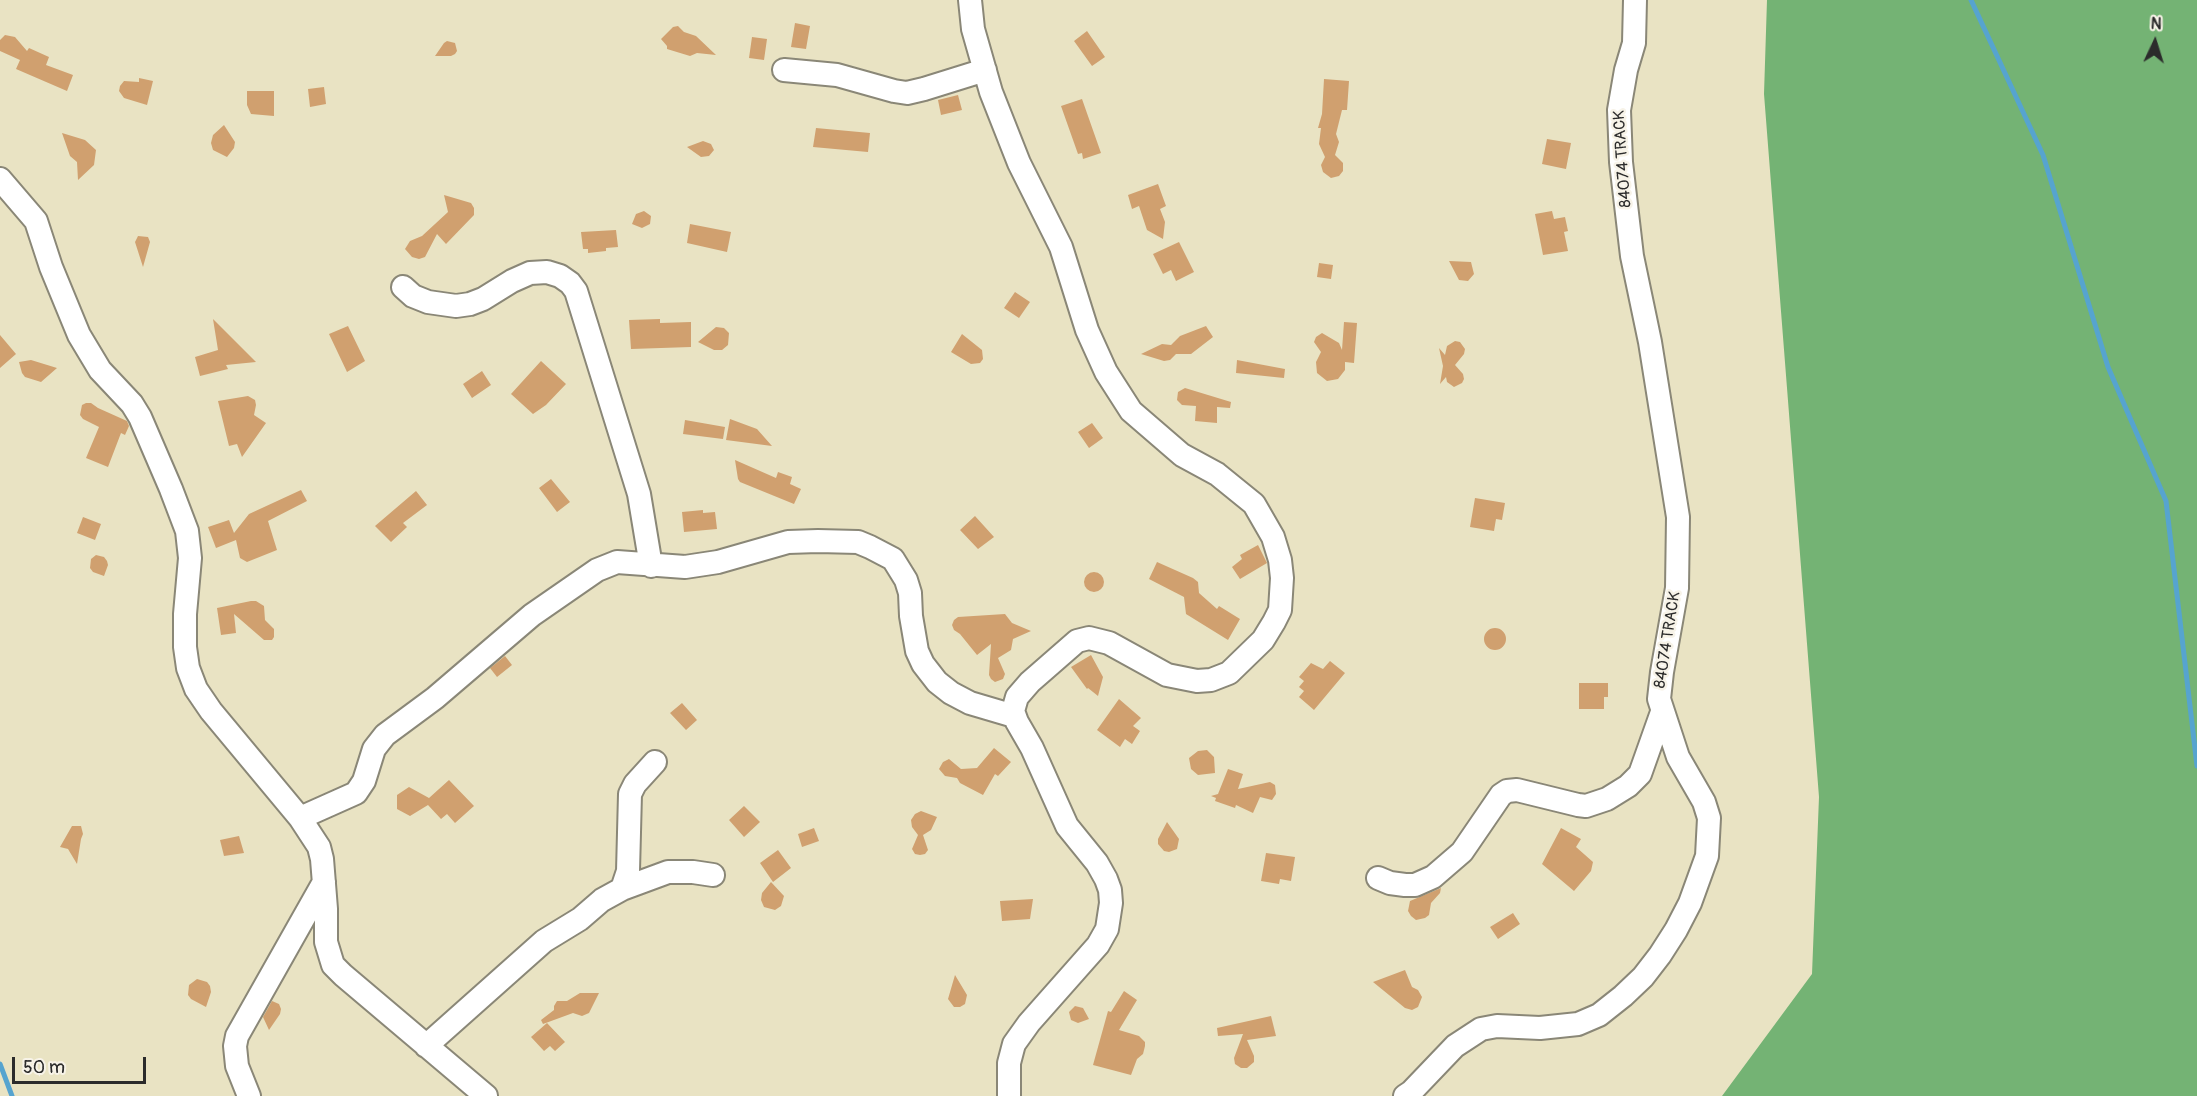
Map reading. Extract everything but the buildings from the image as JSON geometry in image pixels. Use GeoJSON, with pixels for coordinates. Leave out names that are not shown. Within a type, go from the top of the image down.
{"type":"FeatureCollection","features":[{"type":"Feature","properties":{"kind":"street"},"geometry":{"type":"LineString","coordinates":[[970,0],[972,29],[985,70],[1019,163],[1061,247],[1087,330],[1106,372],[1131,411],[1182,455],[1217,474],[1236,487],[1254,504],[1273,537],[1280,560],[1282,578],[1280,610],[1274,622],[1263,640],[1228,673],[1211,680],[1197,681],[1167,675],[1109,643],[1089,638],[1077,641],[1020,692],[1014,703],[1014,716],[1032,748],[1067,826],[1097,863],[1110,890],[1111,903],[1107,929],[1098,945],[1029,1023],[1014,1044],[1009,1063],[1009,1096]]}},
{"type":"Feature","properties":{"kind":"street","name":"84074 TRACK"},"geometry":{"type":"LineString","coordinates":[[1405,1096],[1455,1046],[1481,1029],[1512,1025],[1559,1027],[1578,1024],[1599,1015],[1623,996],[1643,977],[1660,955],[1690,903],[1707,856],[1709,818],[1704,802],[1678,757],[1659,699],[1677,588],[1678,517],[1650,342],[1632,256],[1621,162],[1618,110],[1634,43],[1635,0]]}},
{"type":"Feature","properties":{"kind":"street"},"geometry":{"type":"LineString","coordinates":[[784,70],[837,75],[907,93],[985,70]]}},
{"type":"Feature","properties":{"kind":"street"},"geometry":{"type":"LineString","coordinates":[[0,179],[36,221],[51,267],[79,335],[100,370],[132,404],[140,417],[171,489],[187,531],[190,558],[185,615],[185,647],[188,668],[196,689],[210,711],[300,818],[319,847],[324,882],[326,942],[333,965],[486,1096]]}},
{"type":"Feature","properties":{"kind":"street"},"geometry":{"type":"LineString","coordinates":[[403,287],[413,296],[428,302],[456,306],[483,299],[520,276],[530,273],[547,272],[560,276],[570,283],[576,291],[639,494],[651,566]]}},
{"type":"Feature","properties":{"kind":"street"},"geometry":{"type":"LineString","coordinates":[[300,818],[356,793],[364,781],[378,741],[435,698],[532,615],[606,565],[623,562],[685,567],[718,562],[788,542],[858,542],[892,559],[906,580],[910,593],[917,651],[923,664],[937,682],[970,703],[1014,716]]}},
{"type":"Feature","properties":{"kind":"street"},"geometry":{"type":"LineString","coordinates":[[1378,878],[1390,883],[1405,885],[1422,883],[1433,877],[1462,852],[1501,795],[1507,791],[1517,790],[1578,806],[1586,806],[1607,799],[1628,786],[1640,774],[1662,712]]}},
{"type":"Feature","properties":{"kind":"street"},"geometry":{"type":"LineString","coordinates":[[622,890],[628,871],[630,794],[635,784],[655,762]]}},
{"type":"Feature","properties":{"kind":"street"},"geometry":{"type":"LineString","coordinates":[[426,1046],[544,941],[580,919],[602,900],[668,873],[693,872],[713,875]]}},
{"type":"Feature","properties":{"kind":"street"},"geometry":{"type":"LineString","coordinates":[[249,1096],[237,1066],[235,1046],[237,1036],[324,882]]}},
{"type":"Feature","properties":{"kind":"green space"},"geometry":{"type":"Polygon","coordinates":[[[1767,0],[2197,0],[2197,1096],[1722,1096],[1812,974],[1819,797],[1764,94],[1767,0]]]}},
{"type":"Feature","properties":{"kind":"waterway"},"geometry":{"type":"LineString","coordinates":[[1971,0],[2043,155],[2108,367],[2166,501],[2197,766]]}},
{"type":"Feature","properties":{"kind":"waterway"},"geometry":{"type":"LineString","coordinates":[[0,1064],[12,1096]]}}]}
